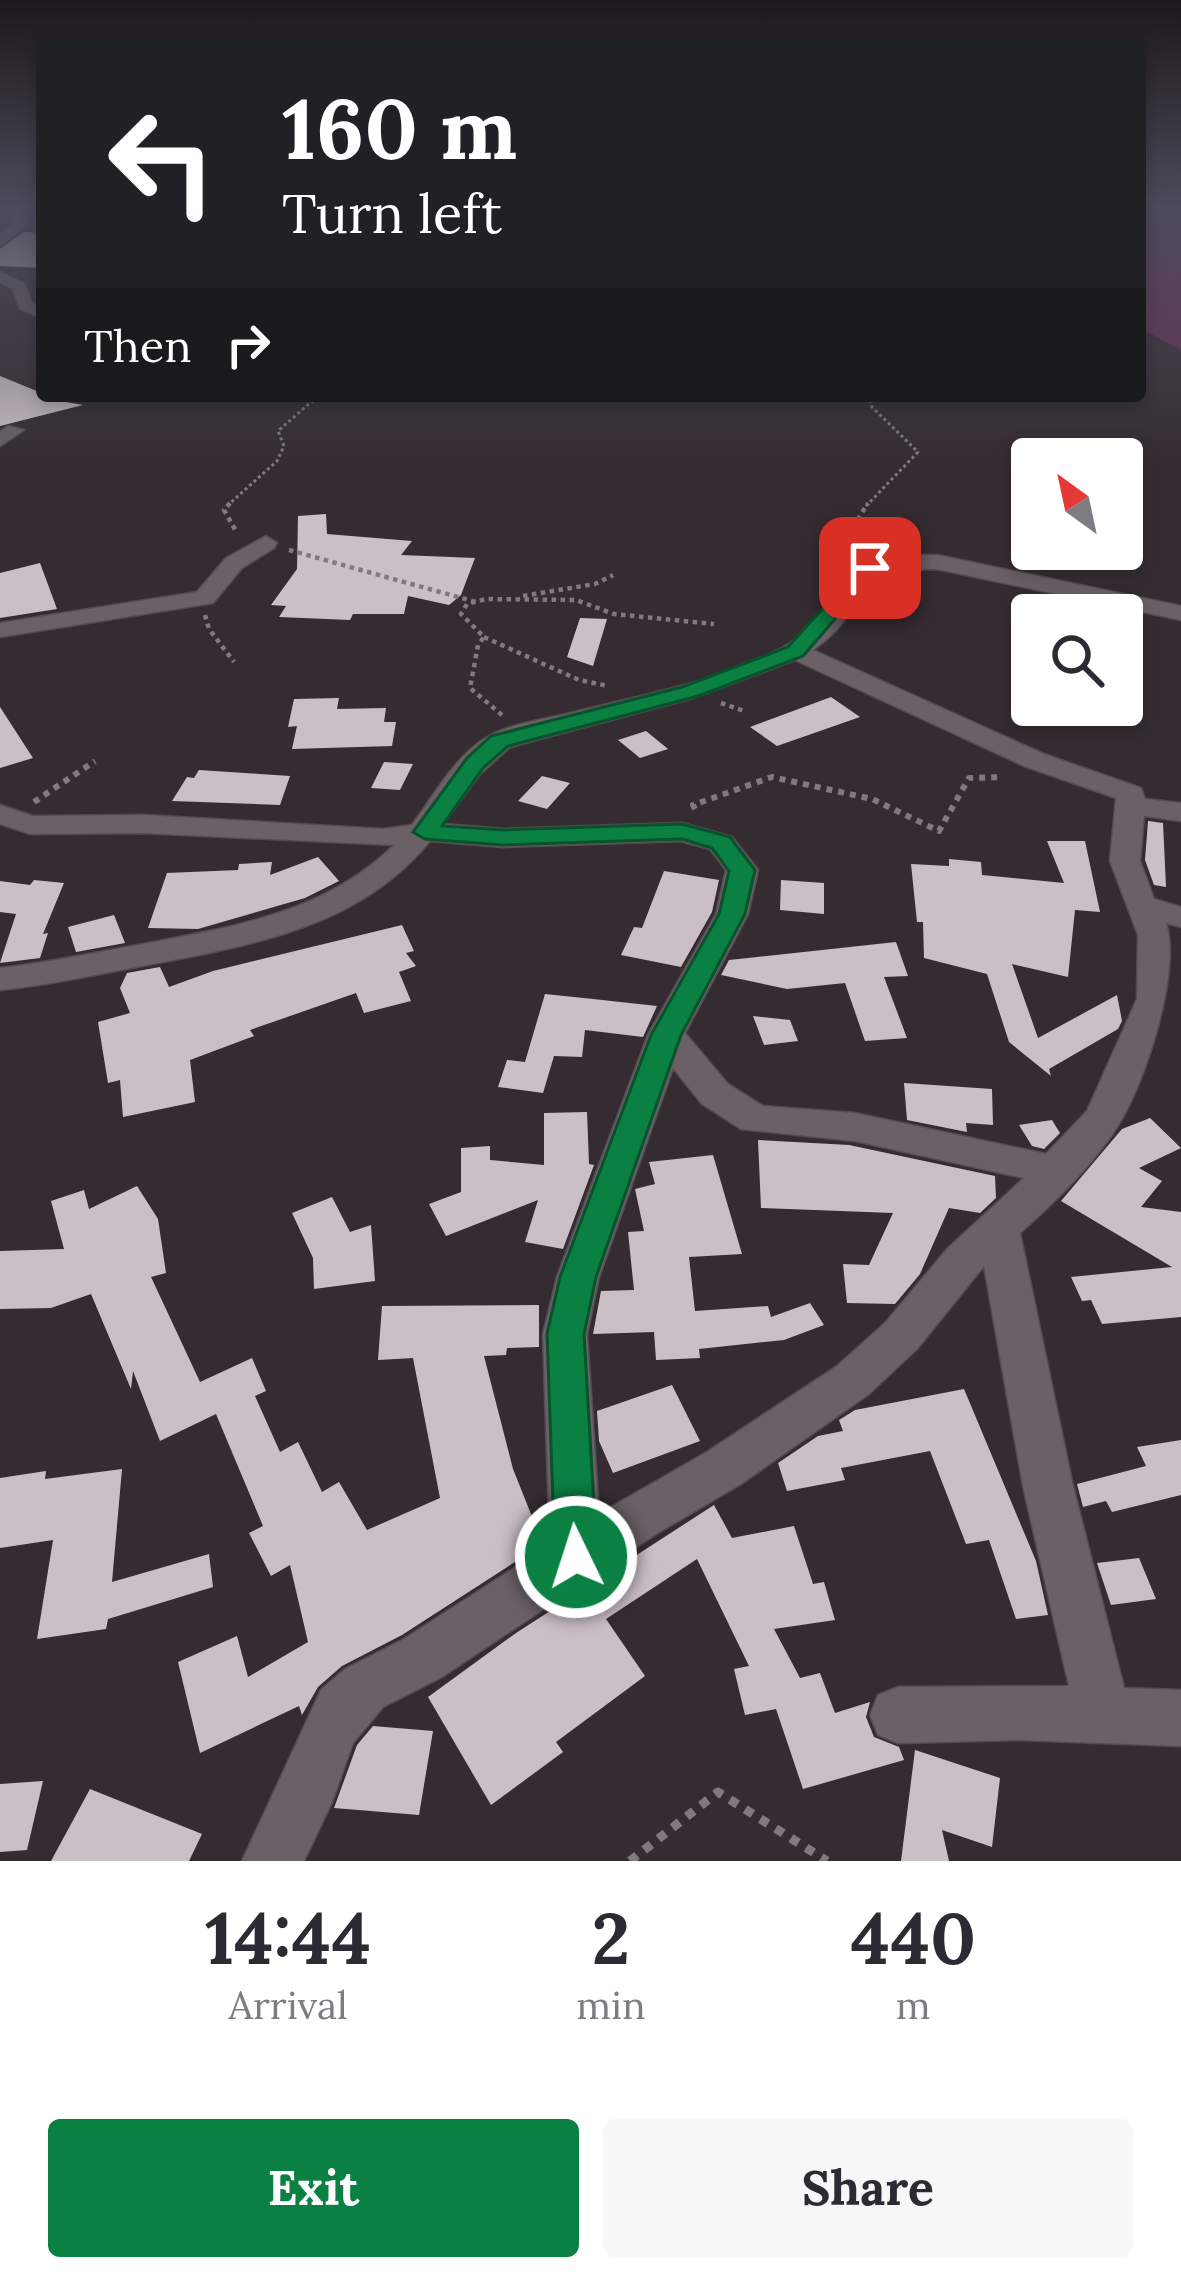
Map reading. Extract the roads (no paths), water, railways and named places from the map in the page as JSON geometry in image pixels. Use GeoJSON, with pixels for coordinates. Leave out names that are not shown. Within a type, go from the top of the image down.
{"type":"FeatureCollection","features":[{"type":"Feature","properties":{"kind":"street"},"geometry":{"type":"LineString","coordinates":[[0,425],[15,430],[0,440]]}},
{"type":"Feature","properties":{"kind":"street"},"geometry":{"type":"LineString","coordinates":[[0,630],[205,598],[234,562],[266,543]]}},
{"type":"Feature","properties":{"kind":"street"},"geometry":{"type":"LineString","coordinates":[[0,979],[230,938],[306,918],[351,896],[391,867],[425,832],[485,751],[523,733],[690,692],[795,651],[870,568],[912,560],[937,562],[1181,613]]}},
{"type":"Feature","properties":{"kind":"street"},"geometry":{"type":"LineString","coordinates":[[272,1861],[341,1710],[364,1688],[423,1658],[854,1380],[901,1336],[963,1260],[1020,1209],[1103,1118],[1154,999],[1155,935],[1163,912],[1127,875],[1131,794],[1034,760],[795,651]]}},
{"type":"Feature","properties":{"kind":"street"},"geometry":{"type":"LineString","coordinates":[[1131,806],[1181,812]]}},
{"type":"Feature","properties":{"kind":"street"},"geometry":{"type":"LineString","coordinates":[[0,814],[30,825],[144,824],[383,838],[425,832],[503,838],[682,832],[704,835],[730,853],[742,870],[732,914],[666,1035],[578,1277],[566,1334],[576,1557]]}},
{"type":"Feature","properties":{"kind":"street"},"geometry":{"type":"LineString","coordinates":[[666,1035],[715,1094],[755,1119],[855,1127],[972,1149],[1050,1171]]}},
{"type":"Feature","properties":{"kind":"street"},"geometry":{"type":"LineString","coordinates":[[998,1226],[1048,1486],[1104,1717]]}},
{"type":"Feature","properties":{"kind":"street"},"geometry":{"type":"LineString","coordinates":[[898,1714],[1020,1712],[1181,1718]]}}]}
